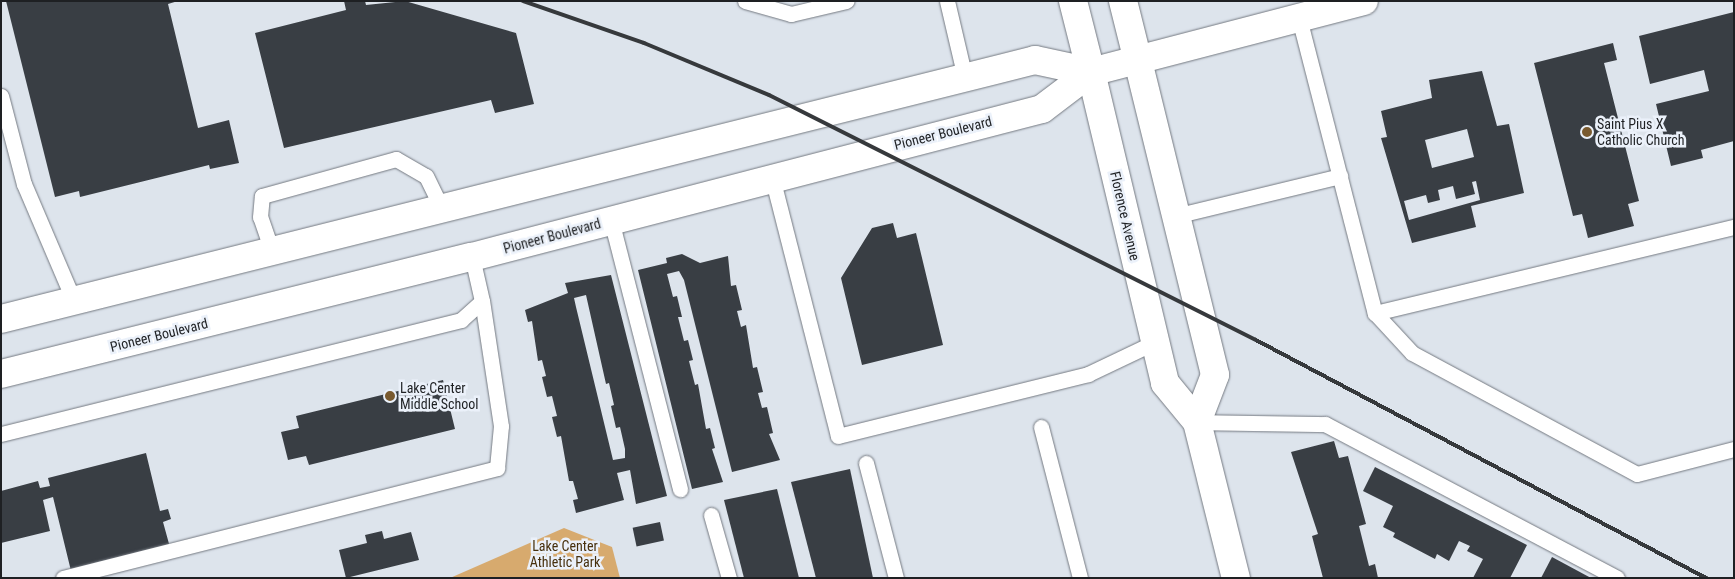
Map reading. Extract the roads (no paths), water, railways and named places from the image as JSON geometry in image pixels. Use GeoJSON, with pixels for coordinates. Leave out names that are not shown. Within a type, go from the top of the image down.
{"type":"FeatureCollection","features":[{"type":"Feature","properties":{"kind":"main road","name":"Florence Avenue"},"geometry":{"type":"LineString","coordinates":[[1073,1],[1165,383],[1197,422],[1236,578]]}},
{"type":"Feature","properties":{"kind":"main road"},"geometry":{"type":"LineString","coordinates":[[1123,1],[1215,374],[1197,422]]}},
{"type":"Feature","properties":{"kind":"main road","name":"Pioneer Boulevard"},"geometry":{"type":"LineString","coordinates":[[1,374],[472,257],[772,177],[1042,109],[1091,72],[1364,1]]}},
{"type":"Feature","properties":{"kind":"main road","name":"Pioneer Boulevard"},"geometry":{"type":"LineString","coordinates":[[1,319],[1035,60],[1091,72]]}},
{"type":"Feature","properties":{"kind":"lane"},"geometry":{"type":"LineString","coordinates":[[746,1],[791,14],[846,1]]}},
{"type":"Feature","properties":{"kind":"lane"},"geometry":{"type":"LineString","coordinates":[[948,1],[965,78]]}},
{"type":"Feature","properties":{"kind":"lane"},"geometry":{"type":"LineString","coordinates":[[1299,18],[1375,314],[1412,353],[1637,474],[1734,449]]}},
{"type":"Feature","properties":{"kind":"lane"},"geometry":{"type":"LineString","coordinates":[[1,96],[24,184],[74,301]]}},
{"type":"Feature","properties":{"kind":"lane"},"geometry":{"type":"LineString","coordinates":[[272,251],[260,217],[262,196],[396,159],[426,176],[442,209]]}},
{"type":"Feature","properties":{"kind":"lane"},"geometry":{"type":"LineString","coordinates":[[1175,216],[1340,176]]}},
{"type":"Feature","properties":{"kind":"lane"},"geometry":{"type":"LineString","coordinates":[[772,177],[838,436],[1088,374],[1155,342]]}},
{"type":"Feature","properties":{"kind":"lane"},"geometry":{"type":"LineString","coordinates":[[611,220],[680,489]]}},
{"type":"Feature","properties":{"kind":"lane"},"geometry":{"type":"LineString","coordinates":[[1375,314],[1734,227]]}},
{"type":"Feature","properties":{"kind":"lane"},"geometry":{"type":"LineString","coordinates":[[63,578],[497,468],[501,426],[482,301],[472,257]]}},
{"type":"Feature","properties":{"kind":"lane"},"geometry":{"type":"LineString","coordinates":[[1,434],[460,320],[482,301]]}},
{"type":"Feature","properties":{"kind":"lane"},"geometry":{"type":"LineString","coordinates":[[1197,422],[1325,424],[1617,578]]}},
{"type":"Feature","properties":{"kind":"lane"},"geometry":{"type":"LineString","coordinates":[[1041,426],[1080,578]]}},
{"type":"Feature","properties":{"kind":"lane"},"geometry":{"type":"LineString","coordinates":[[866,463],[896,578]]}},
{"type":"Feature","properties":{"kind":"lane"},"geometry":{"type":"LineString","coordinates":[[711,515],[729,578]]}},
{"type":"Feature","properties":{"kind":"railway"},"geometry":{"type":"LineString","coordinates":[[523,1],[644,43],[769,95],[1256,340],[1706,578]]}},
{"type":"Feature","properties":{"kind":"place","name":"Saint Pius X Catholic Church"},"geometry":{"type":"Point","coordinates":[1587,132]}},
{"type":"Feature","properties":{"kind":"place","name":"Lake Center Middle School"},"geometry":{"type":"Point","coordinates":[390,396]}},
{"type":"Feature","properties":{"kind":"park label","name":"Lake Center Athletic Park"},"geometry":{"type":"Point","coordinates":[565,554]}}]}
